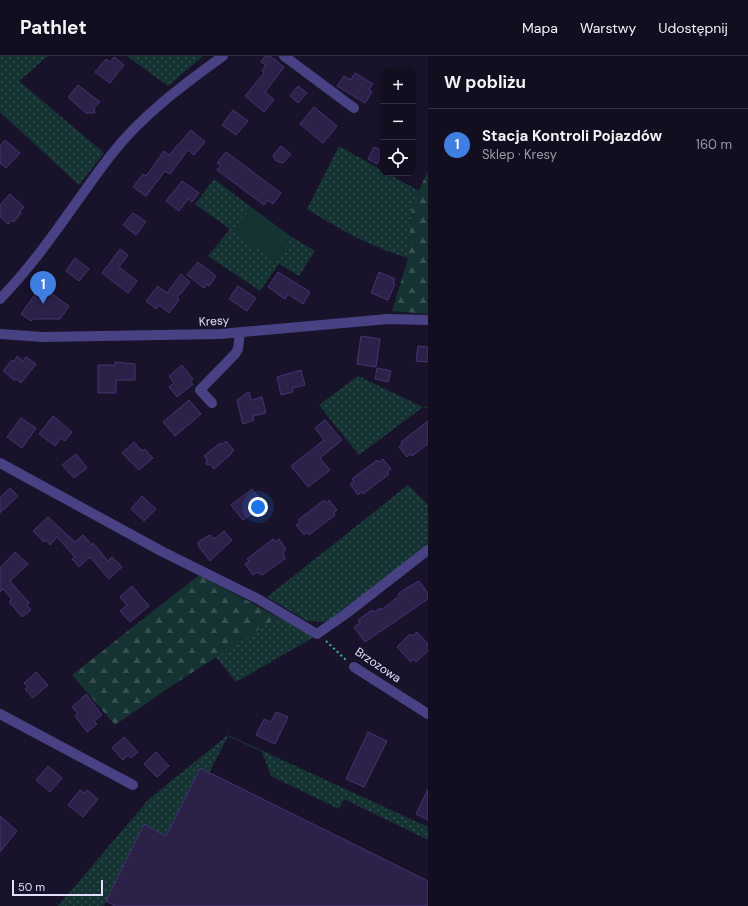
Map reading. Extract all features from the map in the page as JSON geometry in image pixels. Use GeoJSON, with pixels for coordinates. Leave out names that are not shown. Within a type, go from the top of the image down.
{"type":"FeatureCollection","features":[{"type":"Feature","properties":{"kind":"street"},"geometry":{"type":"LineString","coordinates":[[0,299],[21,278],[46,247],[112,154],[129,135],[168,98],[222,56]]}},
{"type":"Feature","properties":{"kind":"street"},"geometry":{"type":"LineString","coordinates":[[284,56],[354,108]]}},
{"type":"Feature","properties":{"kind":"street","name":"Kresy"},"geometry":{"type":"LineString","coordinates":[[0,334],[43,337],[220,334],[388,319],[428,320]]}},
{"type":"Feature","properties":{"kind":"street"},"geometry":{"type":"LineString","coordinates":[[212,403],[200,390],[235,354],[238,349],[240,332]]}},
{"type":"Feature","properties":{"kind":"street"},"geometry":{"type":"LineString","coordinates":[[0,463],[163,552],[258,599],[317,634],[348,614],[428,550]]}},
{"type":"Feature","properties":{"kind":"street","name":"Brzozowa"},"geometry":{"type":"LineString","coordinates":[[354,667],[428,714]]}},
{"type":"Feature","properties":{"kind":"street"},"geometry":{"type":"LineString","coordinates":[[0,714],[133,785]]}},
{"type":"Feature","properties":{"kind":"path","name":"Brzozowa"},"geometry":{"type":"LineString","coordinates":[[317,634],[354,667]]}},
{"type":"Feature","properties":{"kind":"green space"},"geometry":{"type":"Polygon","coordinates":[[[0,56],[48,56],[19,81],[104,153],[79,185],[0,112],[0,56]]]}},
{"type":"Feature","properties":{"kind":"green space"},"geometry":{"type":"Polygon","coordinates":[[[127,56],[203,56],[168,86],[127,56]]]}},
{"type":"Feature","properties":{"kind":"green space"},"geometry":{"type":"Polygon","coordinates":[[[339,146],[380,169],[380,176],[392,176],[419,191],[412,205],[408,258],[381,249],[356,237],[307,209],[339,146]]]}},
{"type":"Feature","properties":{"kind":"green space"},"geometry":{"type":"Polygon","coordinates":[[[428,171],[428,314],[392,311],[408,258],[412,205],[428,171]]]}},
{"type":"Feature","properties":{"kind":"green space"},"geometry":{"type":"Polygon","coordinates":[[[214,179],[251,207],[233,231],[275,261],[292,237],[315,251],[299,276],[279,264],[260,291],[208,256],[230,229],[195,204],[214,179]]]}},
{"type":"Feature","properties":{"kind":"green space"},"geometry":{"type":"Polygon","coordinates":[[[251,207],[292,237],[275,261],[233,231],[251,207]]]}},
{"type":"Feature","properties":{"kind":"green space"},"geometry":{"type":"Polygon","coordinates":[[[358,376],[423,407],[359,455],[319,405],[358,376]]]}},
{"type":"Feature","properties":{"kind":"green space"},"geometry":{"type":"Polygon","coordinates":[[[408,485],[428,505],[428,545],[338,615],[324,622],[307,621],[267,597],[408,485]]]}},
{"type":"Feature","properties":{"kind":"green space"},"geometry":{"type":"Polygon","coordinates":[[[199,575],[278,617],[170,687],[115,725],[72,675],[199,575]]]}},
{"type":"Feature","properties":{"kind":"green space"},"geometry":{"type":"Polygon","coordinates":[[[278,617],[314,637],[236,682],[216,657],[278,617]]]}},
{"type":"Feature","properties":{"kind":"green space"},"geometry":{"type":"Polygon","coordinates":[[[228,735],[428,827],[428,840],[344,799],[339,809],[271,776],[262,752],[228,736],[209,773],[200,768],[166,836],[144,824],[104,906],[58,906],[149,799],[228,735]]]}},
{"type":"Feature","properties":{"kind":"building"},"geometry":{"type":"Polygon","coordinates":[[[265,56],[270,56],[284,67],[265,92],[274,100],[264,112],[245,96],[264,73],[262,71],[266,65],[261,62],[265,56]]]}},
{"type":"Feature","properties":{"kind":"building"},"geometry":{"type":"Polygon","coordinates":[[[114,57],[124,65],[110,83],[95,72],[106,59],[110,62],[114,57]]]}},
{"type":"Feature","properties":{"kind":"building"},"geometry":{"type":"Polygon","coordinates":[[[355,73],[373,84],[369,90],[372,92],[365,103],[337,86],[344,76],[351,80],[355,73]]]}},
{"type":"Feature","properties":{"kind":"building"},"geometry":{"type":"Polygon","coordinates":[[[78,85],[100,102],[94,108],[95,113],[86,113],[68,97],[78,85]]]}},
{"type":"Feature","properties":{"kind":"building"},"geometry":{"type":"Polygon","coordinates":[[[298,86],[307,93],[298,103],[290,96],[298,86]]]}},
{"type":"Feature","properties":{"kind":"building"},"geometry":{"type":"Polygon","coordinates":[[[314,107],[337,126],[323,143],[300,124],[314,107]]]}},
{"type":"Feature","properties":{"kind":"building"},"geometry":{"type":"Polygon","coordinates":[[[233,110],[248,121],[236,135],[222,125],[233,110]]]}},
{"type":"Feature","properties":{"kind":"building"},"geometry":{"type":"Polygon","coordinates":[[[191,130],[205,142],[194,155],[188,150],[170,174],[165,171],[146,196],[133,187],[143,174],[146,176],[164,151],[169,155],[191,130]]]}},
{"type":"Feature","properties":{"kind":"building"},"geometry":{"type":"Polygon","coordinates":[[[5,140],[20,153],[6,168],[0,163],[0,146],[5,140]]]}},
{"type":"Feature","properties":{"kind":"building"},"geometry":{"type":"Polygon","coordinates":[[[281,146],[291,154],[283,163],[276,161],[273,155],[281,146]]]}},
{"type":"Feature","properties":{"kind":"building"},"geometry":{"type":"Polygon","coordinates":[[[374,147],[380,150],[380,158],[377,164],[368,159],[374,147]]]}},
{"type":"Feature","properties":{"kind":"building"},"geometry":{"type":"Polygon","coordinates":[[[226,152],[281,193],[273,204],[268,200],[264,205],[217,170],[221,165],[217,163],[226,152]]]}},
{"type":"Feature","properties":{"kind":"building"},"geometry":{"type":"Polygon","coordinates":[[[182,181],[199,193],[192,202],[188,199],[179,211],[166,201],[182,181]]]}},
{"type":"Feature","properties":{"kind":"building"},"geometry":{"type":"Polygon","coordinates":[[[10,194],[24,207],[14,222],[12,220],[8,224],[0,217],[0,205],[10,194]]]}},
{"type":"Feature","properties":{"kind":"building"},"geometry":{"type":"Polygon","coordinates":[[[133,213],[146,222],[136,235],[123,225],[133,213]]]}},
{"type":"Feature","properties":{"kind":"building"},"geometry":{"type":"Polygon","coordinates":[[[120,249],[128,255],[119,267],[137,281],[128,293],[102,273],[120,249]]]}},
{"type":"Feature","properties":{"kind":"building"},"geometry":{"type":"Polygon","coordinates":[[[75,258],[89,269],[79,281],[66,271],[75,258]]]}},
{"type":"Feature","properties":{"kind":"building"},"geometry":{"type":"Polygon","coordinates":[[[198,262],[216,276],[209,286],[206,284],[204,288],[187,275],[198,262]]]}},
{"type":"Feature","properties":{"kind":"building"},"geometry":{"type":"Polygon","coordinates":[[[278,272],[310,292],[303,304],[288,294],[285,299],[268,287],[278,272]]]}},
{"type":"Feature","properties":{"kind":"building"},"geometry":{"type":"Polygon","coordinates":[[[379,272],[395,279],[393,283],[395,284],[388,300],[371,293],[379,272]]]}},
{"type":"Feature","properties":{"kind":"building"},"geometry":{"type":"Polygon","coordinates":[[[181,274],[190,282],[177,298],[179,300],[169,313],[159,305],[156,309],[146,301],[158,286],[167,293],[181,274]]]}},
{"type":"Feature","properties":{"kind":"building"},"geometry":{"type":"Polygon","coordinates":[[[41,286],[69,306],[60,319],[33,319],[31,321],[21,314],[41,286]]]}},
{"type":"Feature","properties":{"kind":"building"},"geometry":{"type":"Polygon","coordinates":[[[238,286],[256,298],[247,311],[229,299],[238,286]]]}},
{"type":"Feature","properties":{"kind":"building"},"geometry":{"type":"Polygon","coordinates":[[[361,336],[380,339],[376,367],[357,364],[361,336]]]}},
{"type":"Feature","properties":{"kind":"building"},"geometry":{"type":"Polygon","coordinates":[[[418,346],[428,347],[428,362],[416,361],[418,346]]]}},
{"type":"Feature","properties":{"kind":"building"},"geometry":{"type":"Polygon","coordinates":[[[17,356],[23,361],[26,357],[36,364],[21,383],[16,379],[14,380],[3,371],[12,360],[14,362],[17,356]]]}},
{"type":"Feature","properties":{"kind":"building"},"geometry":{"type":"Polygon","coordinates":[[[115,362],[135,364],[135,380],[116,380],[116,393],[98,393],[98,365],[115,365],[115,362]]]}},
{"type":"Feature","properties":{"kind":"building"},"geometry":{"type":"Polygon","coordinates":[[[182,365],[193,379],[190,381],[193,384],[177,397],[169,387],[174,383],[169,376],[182,365]]]}},
{"type":"Feature","properties":{"kind":"building"},"geometry":{"type":"Polygon","coordinates":[[[377,368],[391,371],[388,382],[375,379],[377,368]]]}},
{"type":"Feature","properties":{"kind":"building"},"geometry":{"type":"Polygon","coordinates":[[[301,370],[305,385],[292,388],[293,392],[281,395],[277,377],[301,370]]]}},
{"type":"Feature","properties":{"kind":"building"},"geometry":{"type":"Polygon","coordinates":[[[249,392],[251,400],[262,397],[266,413],[253,416],[254,420],[243,424],[237,400],[249,392]]]}},
{"type":"Feature","properties":{"kind":"building"},"geometry":{"type":"Polygon","coordinates":[[[189,400],[201,414],[175,436],[163,422],[189,400]]]}},
{"type":"Feature","properties":{"kind":"building"},"geometry":{"type":"Polygon","coordinates":[[[53,416],[72,432],[65,441],[61,438],[55,446],[39,434],[53,416]]]}},
{"type":"Feature","properties":{"kind":"building"},"geometry":{"type":"Polygon","coordinates":[[[21,418],[36,428],[22,448],[7,437],[21,418]]]}},
{"type":"Feature","properties":{"kind":"building"},"geometry":{"type":"Polygon","coordinates":[[[325,420],[342,440],[320,458],[330,470],[308,487],[291,466],[324,440],[315,428],[325,420]]]}},
{"type":"Feature","properties":{"kind":"building"},"geometry":{"type":"Polygon","coordinates":[[[428,421],[428,444],[412,456],[410,454],[407,457],[399,447],[402,444],[401,442],[428,421]]]}},
{"type":"Feature","properties":{"kind":"building"},"geometry":{"type":"Polygon","coordinates":[[[226,441],[234,450],[230,455],[214,469],[211,465],[206,464],[207,460],[204,456],[220,443],[221,445],[226,441]]]}},
{"type":"Feature","properties":{"kind":"building"},"geometry":{"type":"Polygon","coordinates":[[[134,442],[142,451],[145,449],[153,458],[139,470],[122,453],[134,442]]]}},
{"type":"Feature","properties":{"kind":"building"},"geometry":{"type":"Polygon","coordinates":[[[76,454],[87,468],[74,478],[62,465],[76,454]]]}},
{"type":"Feature","properties":{"kind":"building"},"geometry":{"type":"Polygon","coordinates":[[[383,459],[391,469],[387,472],[389,474],[363,494],[361,492],[358,495],[350,484],[354,481],[352,479],[377,460],[379,462],[383,459]]]}},
{"type":"Feature","properties":{"kind":"building"},"geometry":{"type":"Polygon","coordinates":[[[10,488],[18,496],[0,513],[0,498],[10,488]]]}},
{"type":"Feature","properties":{"kind":"building"},"geometry":{"type":"Polygon","coordinates":[[[252,489],[262,502],[253,509],[255,511],[243,520],[231,505],[252,489]]]}},
{"type":"Feature","properties":{"kind":"building"},"geometry":{"type":"Polygon","coordinates":[[[142,496],[156,509],[144,521],[131,509],[142,496]]]}},
{"type":"Feature","properties":{"kind":"building"},"geometry":{"type":"Polygon","coordinates":[[[324,500],[326,503],[329,500],[337,510],[334,513],[335,515],[309,535],[308,532],[304,535],[296,525],[300,522],[298,520],[324,500]]]}},
{"type":"Feature","properties":{"kind":"building"},"geometry":{"type":"Polygon","coordinates":[[[48,517],[75,542],[83,535],[92,545],[93,543],[108,561],[112,557],[122,567],[109,579],[90,557],[79,567],[72,559],[75,557],[57,537],[50,545],[46,540],[44,542],[33,531],[48,517]]]}},
{"type":"Feature","properties":{"kind":"building"},"geometry":{"type":"Polygon","coordinates":[[[224,531],[232,540],[210,561],[199,547],[198,542],[210,535],[214,539],[224,531]]]}},
{"type":"Feature","properties":{"kind":"building"},"geometry":{"type":"Polygon","coordinates":[[[273,539],[275,542],[279,539],[286,549],[283,552],[285,559],[262,575],[257,572],[253,575],[245,564],[249,561],[247,559],[273,539]]]}},
{"type":"Feature","properties":{"kind":"building"},"geometry":{"type":"Polygon","coordinates":[[[15,552],[28,564],[10,581],[29,603],[27,605],[31,610],[22,617],[9,602],[12,599],[3,589],[0,592],[0,568],[15,552]]]}},
{"type":"Feature","properties":{"kind":"building"},"geometry":{"type":"Polygon","coordinates":[[[419,581],[428,593],[428,599],[365,642],[354,627],[360,623],[358,620],[372,610],[374,612],[380,608],[381,610],[399,596],[398,594],[419,581]]]}},
{"type":"Feature","properties":{"kind":"building"},"geometry":{"type":"Polygon","coordinates":[[[132,586],[149,606],[130,622],[120,611],[127,605],[120,597],[132,586]]]}},
{"type":"Feature","properties":{"kind":"building"},"geometry":{"type":"Polygon","coordinates":[[[417,632],[428,644],[428,651],[416,662],[414,659],[411,662],[397,647],[410,634],[412,636],[417,632]]]}},
{"type":"Feature","properties":{"kind":"building"},"geometry":{"type":"Polygon","coordinates":[[[36,672],[48,685],[33,698],[25,689],[28,687],[24,683],[36,672]]]}},
{"type":"Feature","properties":{"kind":"building"},"geometry":{"type":"Polygon","coordinates":[[[86,694],[102,715],[94,721],[97,724],[87,732],[75,716],[78,714],[72,707],[86,694]]]}},
{"type":"Feature","properties":{"kind":"building"},"geometry":{"type":"Polygon","coordinates":[[[276,712],[288,717],[275,744],[256,735],[264,719],[271,722],[276,712]]]}},
{"type":"Feature","properties":{"kind":"building"},"geometry":{"type":"Polygon","coordinates":[[[368,732],[387,741],[364,787],[346,779],[368,732]]]}},
{"type":"Feature","properties":{"kind":"building"},"geometry":{"type":"Polygon","coordinates":[[[124,737],[138,752],[131,758],[128,755],[123,760],[112,748],[124,737]]]}},
{"type":"Feature","properties":{"kind":"building"},"geometry":{"type":"Polygon","coordinates":[[[156,752],[169,766],[157,777],[144,764],[156,752]]]}},
{"type":"Feature","properties":{"kind":"building"},"geometry":{"type":"Polygon","coordinates":[[[48,766],[62,778],[50,792],[36,780],[48,766]]]}},
{"type":"Feature","properties":{"kind":"building"},"geometry":{"type":"Polygon","coordinates":[[[200,768],[428,881],[428,906],[115,906],[106,901],[144,824],[166,836],[200,768]]]}},
{"type":"Feature","properties":{"kind":"building"},"geometry":{"type":"Polygon","coordinates":[[[428,789],[428,820],[416,814],[428,789]]]}},
{"type":"Feature","properties":{"kind":"building"},"geometry":{"type":"Polygon","coordinates":[[[80,790],[84,793],[87,790],[98,799],[83,817],[68,805],[80,790]]]}},
{"type":"Feature","properties":{"kind":"building"},"geometry":{"type":"Polygon","coordinates":[[[0,816],[17,831],[0,852],[0,816]]]}},
{"type":"Feature","properties":{"kind":"place","name":"Stacja Kontroli Pojazdów"},"geometry":{"type":"Point","coordinates":[43,304]}}]}
